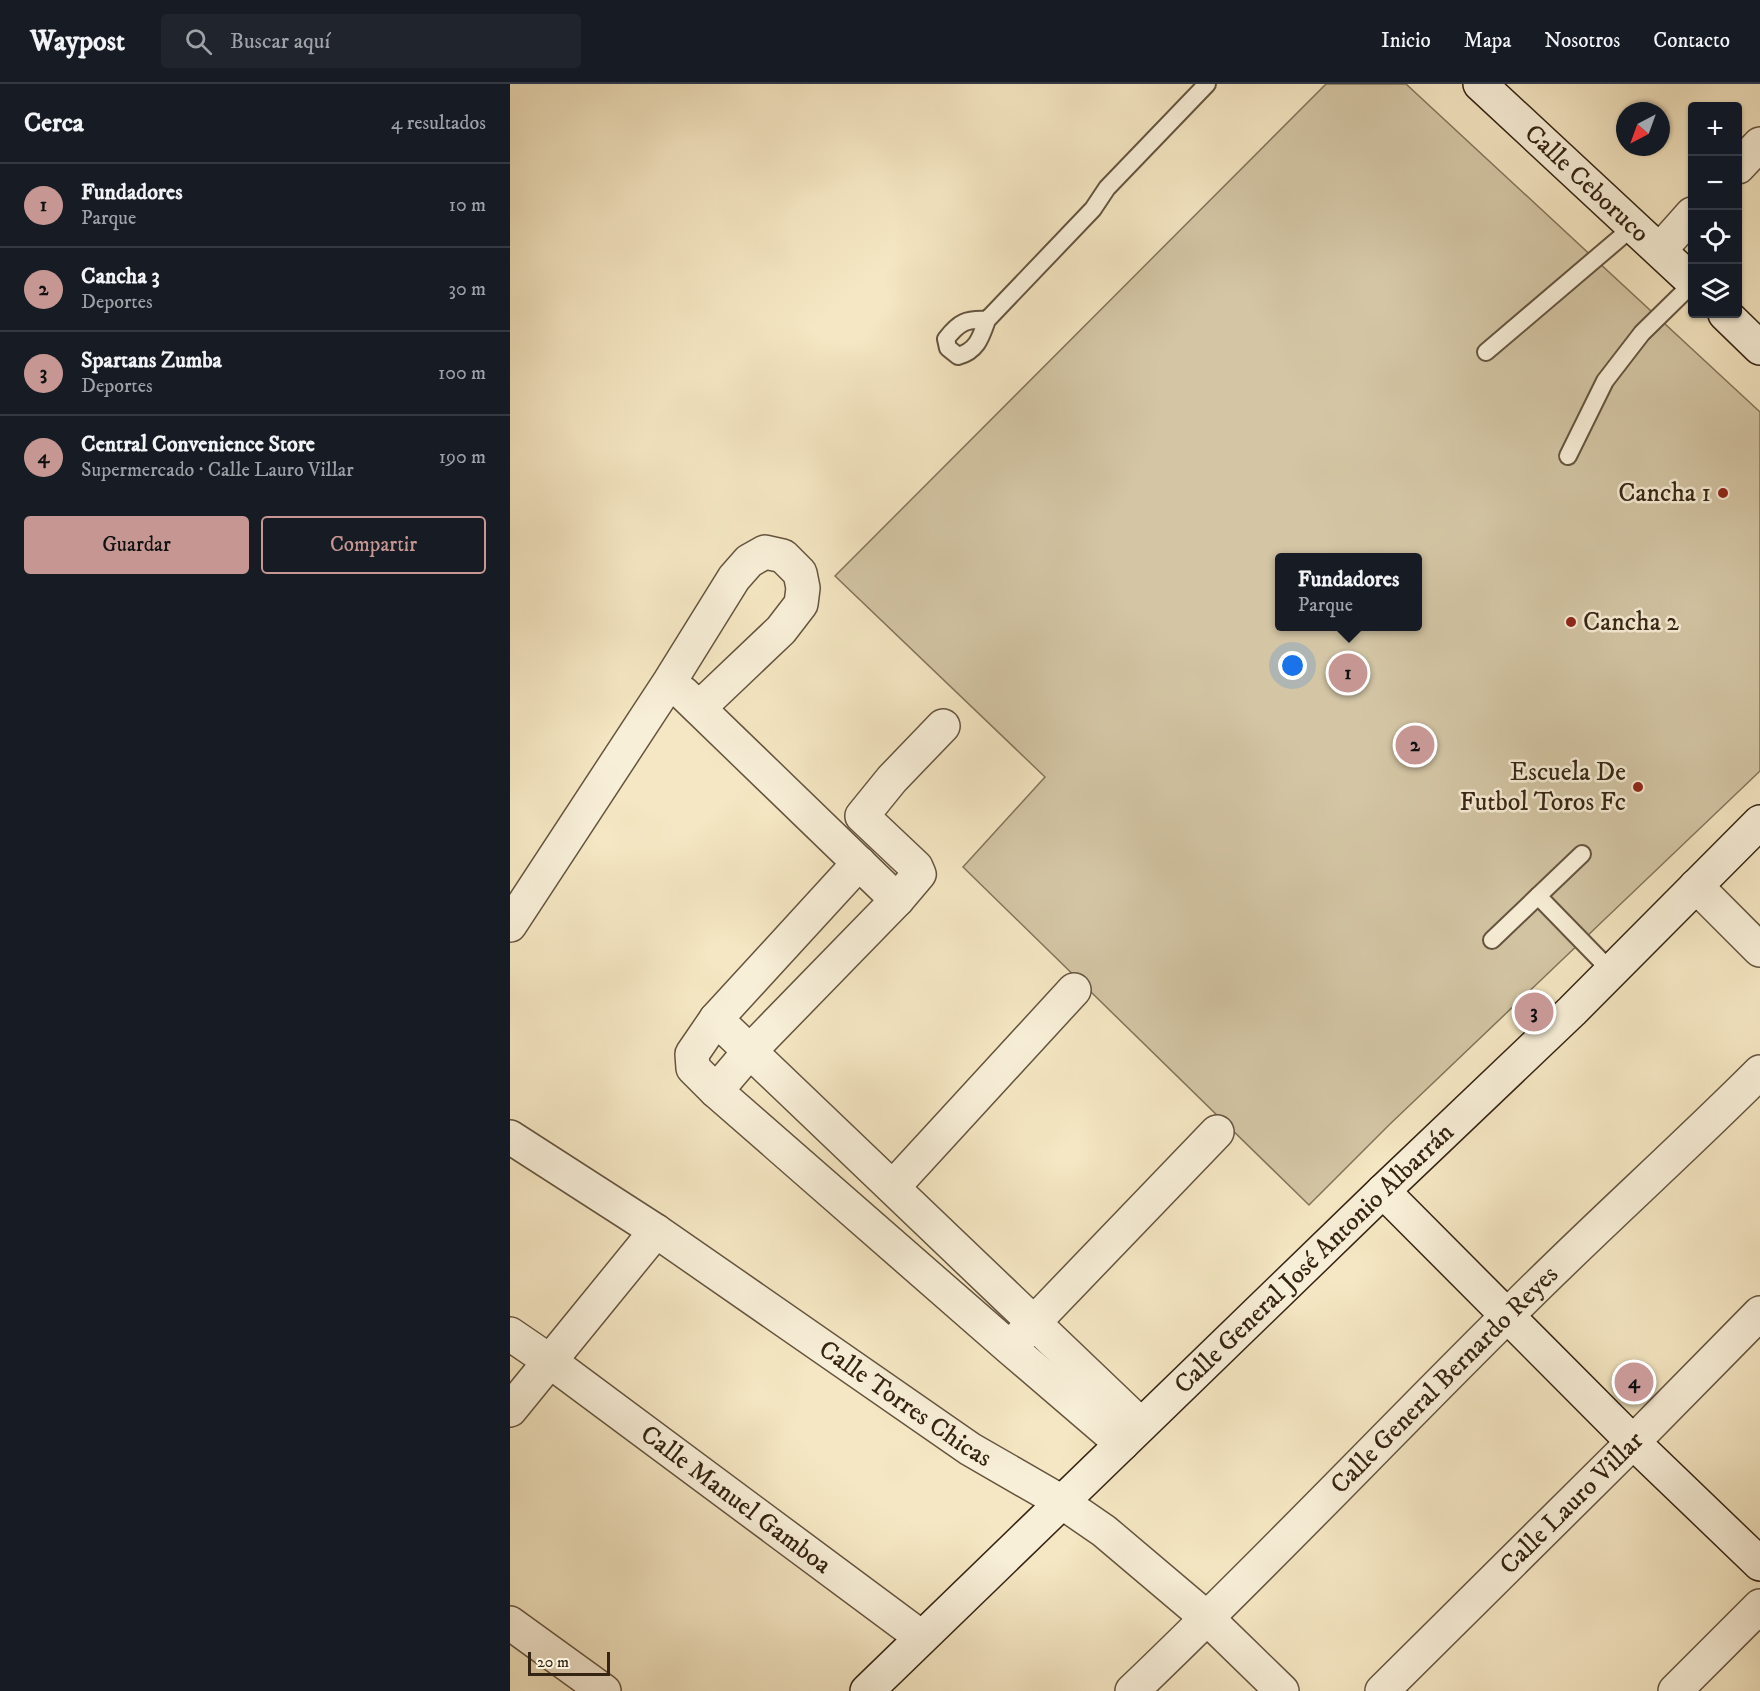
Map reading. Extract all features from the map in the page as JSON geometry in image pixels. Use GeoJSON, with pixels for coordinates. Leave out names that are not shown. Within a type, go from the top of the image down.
{"type":"FeatureCollection","features":[{"type":"Feature","properties":{"kind":"street","name":"Calle Ceboruco"},"geometry":{"type":"LineString","coordinates":[[1480,84],[1660,250],[1688,279]]}},
{"type":"Feature","properties":{"kind":"street"},"geometry":{"type":"LineString","coordinates":[[1742,162],[1760,144]]}},
{"type":"Feature","properties":{"kind":"street"},"geometry":{"type":"LineString","coordinates":[[1660,250],[1688,218]]}},
{"type":"Feature","properties":{"kind":"street"},"geometry":{"type":"LineString","coordinates":[[1729,318],[1760,348]]}},
{"type":"Feature","properties":{"kind":"street"},"geometry":{"type":"LineString","coordinates":[[510,925],[734,578],[749,561],[765,552],[783,556],[800,573],[803,588],[801,604],[781,630],[699,708]]}},
{"type":"Feature","properties":{"kind":"street"},"geometry":{"type":"LineString","coordinates":[[669,681],[897,900]]}},
{"type":"Feature","properties":{"kind":"street"},"geometry":{"type":"LineString","coordinates":[[943,726],[892,779],[862,816],[849,854],[696,1046],[691,1060],[693,1068],[716,1091],[1010,1348],[1132,1434]]}},
{"type":"Feature","properties":{"kind":"street"},"geometry":{"type":"LineString","coordinates":[[716,1091],[750,1051],[916,879],[919,871],[908,858],[862,816]]}},
{"type":"Feature","properties":{"kind":"street","name":"Calle General José Antonio Albarrán"},"geometry":{"type":"LineString","coordinates":[[867,1691],[1611,972],[1760,822]]}},
{"type":"Feature","properties":{"kind":"street"},"geometry":{"type":"LineString","coordinates":[[1696,886],[1760,950]]}},
{"type":"Feature","properties":{"kind":"street"},"geometry":{"type":"LineString","coordinates":[[893,1187],[1074,990]]}},
{"type":"Feature","properties":{"kind":"street"},"geometry":{"type":"LineString","coordinates":[[716,1019],[1035,1321],[1132,1434]]}},
{"type":"Feature","properties":{"kind":"street","name":"Calle General Bernardo Reyes"},"geometry":{"type":"LineString","coordinates":[[1132,1691],[1208,1618],[1508,1315],[1760,1072]]}},
{"type":"Feature","properties":{"kind":"street"},"geometry":{"type":"LineString","coordinates":[[1010,1348],[1217,1132]]}},
{"type":"Feature","properties":{"kind":"street","name":"Calle Torres Chicas"},"geometry":{"type":"LineString","coordinates":[[510,1137],[656,1231],[970,1449],[1062,1502],[1133,1554],[1208,1618],[1282,1691]]}},
{"type":"Feature","properties":{"kind":"street"},"geometry":{"type":"LineString","coordinates":[[1383,1191],[1633,1442],[1760,1564]]}},
{"type":"Feature","properties":{"kind":"street"},"geometry":{"type":"LineString","coordinates":[[510,1410],[656,1231]]}},
{"type":"Feature","properties":{"kind":"street","name":"Calle Lauro Villar"},"geometry":{"type":"LineString","coordinates":[[1382,1691],[1760,1313]]}},
{"type":"Feature","properties":{"kind":"street","name":"Calle Manuel Gamboa"},"geometry":{"type":"LineString","coordinates":[[510,1334],[921,1637]]}},
{"type":"Feature","properties":{"kind":"street"},"geometry":{"type":"LineString","coordinates":[[1675,1691],[1760,1606]]}},
{"type":"Feature","properties":{"kind":"street"},"geometry":{"type":"LineString","coordinates":[[510,1623],[604,1691]]}},
{"type":"Feature","properties":{"kind":"lane"},"geometry":{"type":"LineString","coordinates":[[987,320],[1094,209],[1107,188],[1207,84]]}},
{"type":"Feature","properties":{"kind":"lane"},"geometry":{"type":"LineString","coordinates":[[1486,352],[1634,226]]}},
{"type":"Feature","properties":{"kind":"lane"},"geometry":{"type":"LineString","coordinates":[[1568,456],[1605,381],[1642,333],[1688,287]]}},
{"type":"Feature","properties":{"kind":"lane"},"geometry":{"type":"LineString","coordinates":[[1492,940],[1582,854]]}},
{"type":"Feature","properties":{"kind":"lane"},"geometry":{"type":"LineString","coordinates":[[1538,896],[1611,972]]}},
{"type":"Feature","properties":{"kind":"shaded area"},"geometry":{"type":"Polygon","coordinates":[[[1326,84],[1406,84],[1760,412],[1760,771],[1389,1125],[1309,1205],[963,867],[1045,777],[835,576],[1326,84]]]}},
{"type":"Feature","properties":{"kind":"place","name":"Cancha 1"},"geometry":{"type":"Point","coordinates":[1723,493]}},
{"type":"Feature","properties":{"kind":"place","name":"Cancha 2"},"geometry":{"type":"Point","coordinates":[1571,622]}},
{"type":"Feature","properties":{"kind":"place","name":"Fundadores"},"geometry":{"type":"Point","coordinates":[1348,673]}},
{"type":"Feature","properties":{"kind":"place","name":"Cancha 3"},"geometry":{"type":"Point","coordinates":[1415,745]}},
{"type":"Feature","properties":{"kind":"place","name":"Escuela De Futbol Toros Fc"},"geometry":{"type":"Point","coordinates":[1638,787]}},
{"type":"Feature","properties":{"kind":"place","name":"Spartans Zumba"},"geometry":{"type":"Point","coordinates":[1534,1012]}},
{"type":"Feature","properties":{"kind":"place","name":"Central Convenience Store"},"geometry":{"type":"Point","coordinates":[1634,1382]}}]}
